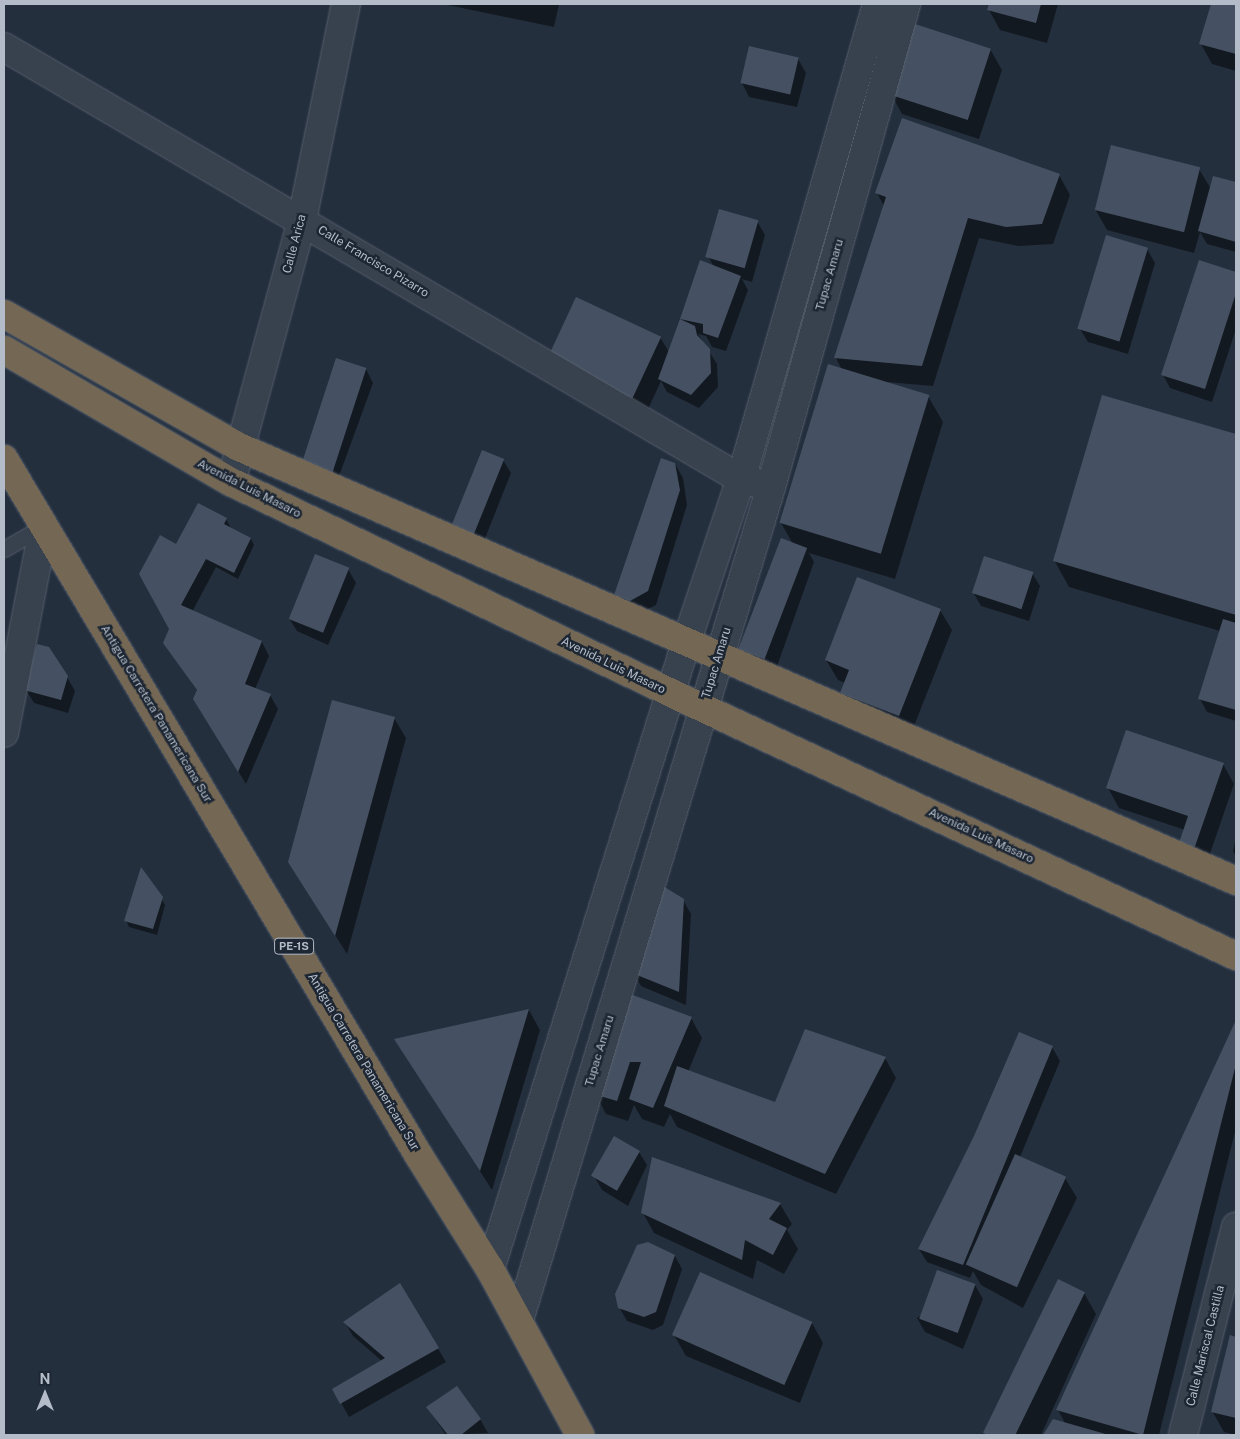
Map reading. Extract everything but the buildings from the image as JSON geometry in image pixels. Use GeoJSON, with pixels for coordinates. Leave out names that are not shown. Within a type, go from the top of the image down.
{"type":"FeatureCollection","features":[{"type":"Feature","properties":{"kind":"highway"},"geometry":{"type":"LineString","coordinates":[[4,314],[239,447],[1236,881]]}},
{"type":"Feature","properties":{"kind":"highway","name":"Avenida Luis Masaro"},"geometry":{"type":"LineString","coordinates":[[4,350],[231,482],[673,694],[1236,956]]}},
{"type":"Feature","properties":{"kind":"highway","name":"Antigua Carretera Panamericana Sur"},"geometry":{"type":"LineString","coordinates":[[4,459],[419,1156],[490,1269],[580,1435]]}},
{"type":"Feature","properties":{"kind":"street","name":"Calle Arica"},"geometry":{"type":"LineString","coordinates":[[231,482],[302,220],[346,4]]}},
{"type":"Feature","properties":{"kind":"street"},"geometry":{"type":"LineString","coordinates":[[490,1269],[673,694],[686,643],[741,479],[877,4]]}},
{"type":"Feature","properties":{"kind":"street","name":"Tupac Amaru"},"geometry":{"type":"LineString","coordinates":[[519,1320],[718,656],[771,488],[906,4]]}},
{"type":"Feature","properties":{"kind":"street","name":"Calle Francisco Pizarro"},"geometry":{"type":"LineString","coordinates":[[4,47],[741,479],[771,488]]}},
{"type":"Feature","properties":{"kind":"street"},"geometry":{"type":"LineString","coordinates":[[4,733],[44,526]]}},
{"type":"Feature","properties":{"kind":"street","name":"Calle Mariscal Castilla"},"geometry":{"type":"LineString","coordinates":[[1183,1435],[1236,1228]]}},
{"type":"Feature","properties":{"kind":"lane"},"geometry":{"type":"LineString","coordinates":[[4,549],[44,526]]}}]}
